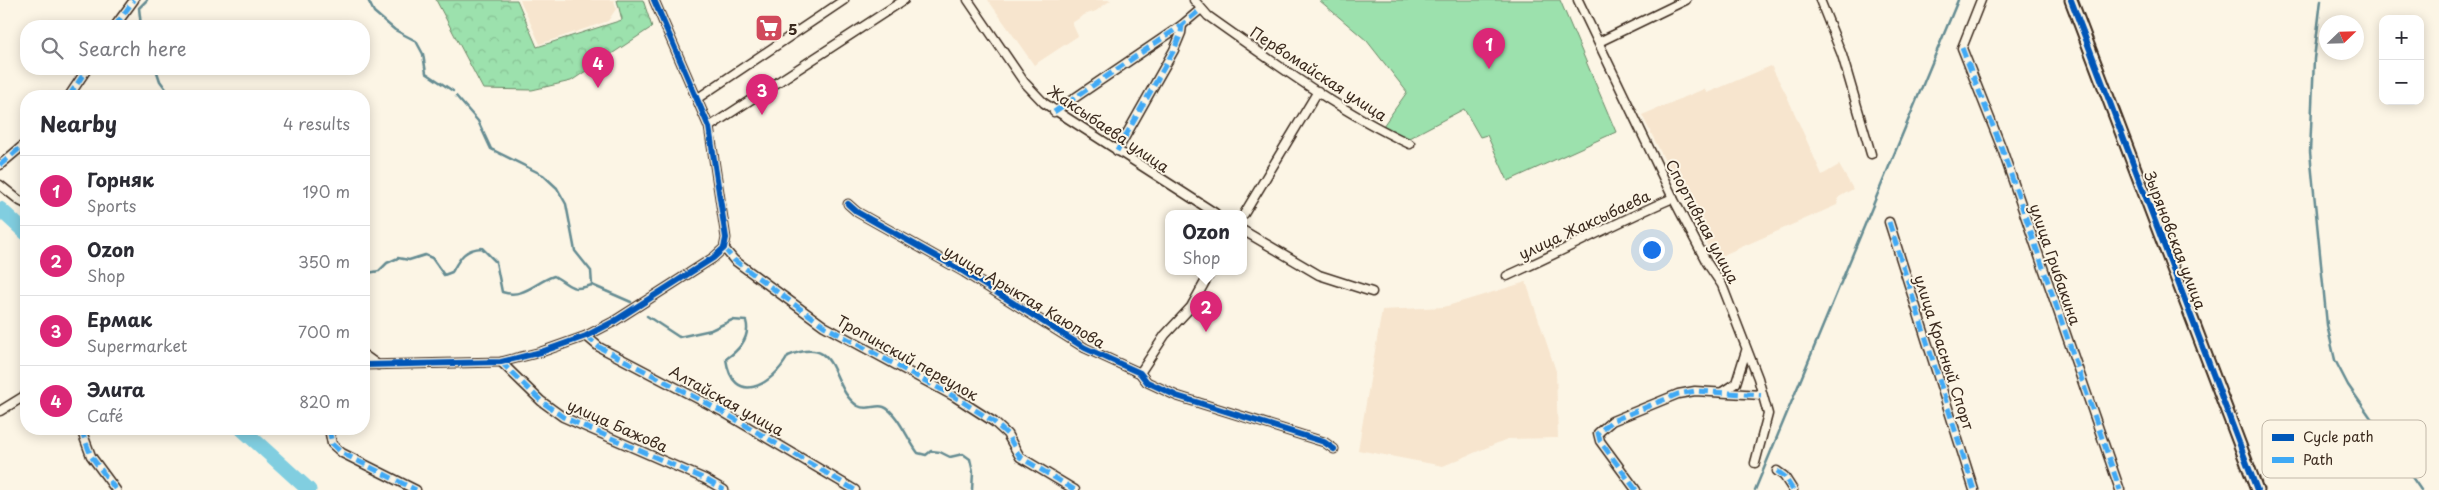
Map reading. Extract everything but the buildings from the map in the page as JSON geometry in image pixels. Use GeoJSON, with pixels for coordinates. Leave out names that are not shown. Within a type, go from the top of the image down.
{"type":"FeatureCollection","features":[{"type":"Feature","properties":{"kind":"street"},"geometry":{"type":"LineString","coordinates":[[119,20],[134,0]]}},
{"type":"Feature","properties":{"kind":"street"},"geometry":{"type":"LineString","coordinates":[[370,365],[501,362],[586,336],[636,309],[713,258],[724,248],[726,238],[709,127],[654,0]]}},
{"type":"Feature","properties":{"kind":"street"},"geometry":{"type":"LineString","coordinates":[[698,98],[844,0]]}},
{"type":"Feature","properties":{"kind":"street"},"geometry":{"type":"LineString","coordinates":[[709,127],[904,0]]}},
{"type":"Feature","properties":{"kind":"street","name":"Жаксыбаева улица"},"geometry":{"type":"LineString","coordinates":[[968,0],[1030,90],[1054,112],[1210,210]]}},
{"type":"Feature","properties":{"kind":"street","name":"Первомайская улица"},"geometry":{"type":"LineString","coordinates":[[1194,0],[1201,9],[1221,25],[1364,121],[1410,144]]}},
{"type":"Feature","properties":{"kind":"street","name":"Спортивная улица"},"geometry":{"type":"LineString","coordinates":[[1578,0],[1673,198],[1707,263],[1722,285],[1758,378],[1761,395],[1768,414],[1755,463]]}},
{"type":"Feature","properties":{"kind":"street"},"geometry":{"type":"LineString","coordinates":[[1599,42],[1686,0]]}},
{"type":"Feature","properties":{"kind":"street"},"geometry":{"type":"LineString","coordinates":[[1820,0],[1842,55],[1871,154]]}},
{"type":"Feature","properties":{"kind":"street","name":"улица Грибакина"},"geometry":{"type":"LineString","coordinates":[[1982,0],[1962,48],[2002,149],[2120,490]]}},
{"type":"Feature","properties":{"kind":"street","name":"Зыряновская улица"},"geometry":{"type":"LineString","coordinates":[[2071,0],[2257,490]]}},
{"type":"Feature","properties":{"kind":"street"},"geometry":{"type":"LineString","coordinates":[[1054,112],[1201,9]]}},
{"type":"Feature","properties":{"kind":"street"},"geometry":{"type":"LineString","coordinates":[[1117,151],[1174,50],[1182,24]]}},
{"type":"Feature","properties":{"kind":"street"},"geometry":{"type":"LineString","coordinates":[[73,90],[83,75]]}},
{"type":"Feature","properties":{"kind":"street"},"geometry":{"type":"LineString","coordinates":[[1246,210],[1318,90]]}},
{"type":"Feature","properties":{"kind":"street"},"geometry":{"type":"LineString","coordinates":[[0,165],[20,148]]}},
{"type":"Feature","properties":{"kind":"street"},"geometry":{"type":"LineString","coordinates":[[0,185],[20,202]]}},
{"type":"Feature","properties":{"kind":"street","name":"улица Жаксыбаева"},"geometry":{"type":"LineString","coordinates":[[1507,276],[1567,249],[1626,218],[1673,198]]}},
{"type":"Feature","properties":{"kind":"street","name":"улица Арыктая Каюпова"},"geometry":{"type":"LineString","coordinates":[[848,204],[857,212],[964,272],[1084,348],[1140,373],[1147,382],[1177,396],[1324,442],[1334,450]]}},
{"type":"Feature","properties":{"kind":"street","name":"улица Красный Спорт"},"geometry":{"type":"LineString","coordinates":[[1889,222],[1974,490]]}},
{"type":"Feature","properties":{"kind":"street"},"geometry":{"type":"LineString","coordinates":[[1247,233],[1319,275],[1372,292]]}},
{"type":"Feature","properties":{"kind":"street","name":"Тропинский переулок"},"geometry":{"type":"LineString","coordinates":[[724,248],[734,260],[824,326],[955,397],[994,422],[1007,434],[1020,457],[1074,490]]}},
{"type":"Feature","properties":{"kind":"street"},"geometry":{"type":"LineString","coordinates":[[1140,373],[1165,335],[1191,307],[1209,275]]}},
{"type":"Feature","properties":{"kind":"street","name":"Алтайская улица"},"geometry":{"type":"LineString","coordinates":[[586,336],[599,347],[723,412],[855,490]]}},
{"type":"Feature","properties":{"kind":"street"},"geometry":{"type":"LineString","coordinates":[[1722,392],[1736,383],[1745,359],[1746,348]]}},
{"type":"Feature","properties":{"kind":"street"},"geometry":{"type":"LineString","coordinates":[[370,359],[378,365]]}},
{"type":"Feature","properties":{"kind":"street","name":"улица Бажова"},"geometry":{"type":"LineString","coordinates":[[501,362],[541,401],[563,417],[705,479],[724,490]]}},
{"type":"Feature","properties":{"kind":"street"},"geometry":{"type":"LineString","coordinates":[[1636,490],[1600,441],[1598,434],[1612,421],[1678,394],[1695,391],[1761,395]]}},
{"type":"Feature","properties":{"kind":"street"},"geometry":{"type":"LineString","coordinates":[[0,411],[20,399]]}},
{"type":"Feature","properties":{"kind":"street"},"geometry":{"type":"LineString","coordinates":[[83,435],[91,456],[116,490]]}},
{"type":"Feature","properties":{"kind":"street"},"geometry":{"type":"LineString","coordinates":[[330,435],[332,444],[342,453],[416,490]]}},
{"type":"Feature","properties":{"kind":"street"},"geometry":{"type":"LineString","coordinates":[[1776,471],[1784,476],[1793,490]]}},
{"type":"Feature","properties":{"kind":"shaded area"},"geometry":{"type":"Polygon","coordinates":[[[520,0],[614,0],[616,9],[608,21],[540,44],[520,0]]]}},
{"type":"Feature","properties":{"kind":"shaded area"},"geometry":{"type":"Polygon","coordinates":[[[988,0],[1111,0],[1096,11],[1084,15],[1072,23],[1078,36],[1034,65],[988,0]]]}},
{"type":"Feature","properties":{"kind":"shaded area"},"geometry":{"type":"Polygon","coordinates":[[[1771,66],[1786,94],[1822,175],[1839,165],[1853,189],[1839,197],[1837,205],[1714,259],[1642,115],[1704,89],[1707,93],[1771,66]]]}},
{"type":"Feature","properties":{"kind":"shaded area"},"geometry":{"type":"Polygon","coordinates":[[[1526,282],[1556,371],[1558,438],[1507,439],[1443,466],[1358,450],[1382,310],[1444,307],[1526,282]]]}},
{"type":"Feature","properties":{"kind":"green space"},"geometry":{"type":"Polygon","coordinates":[[[436,0],[517,0],[537,47],[622,20],[617,0],[643,0],[652,27],[571,81],[532,90],[483,89],[436,0]]]}},
{"type":"Feature","properties":{"kind":"green space"},"geometry":{"type":"Polygon","coordinates":[[[1319,0],[1560,0],[1616,132],[1508,181],[1487,135],[1480,137],[1464,109],[1407,139],[1383,126],[1407,92],[1367,41],[1319,0]]]}},
{"type":"Feature","properties":{"kind":"waterway"},"geometry":{"type":"LineString","coordinates":[[140,20],[139,8],[147,0]]}},
{"type":"Feature","properties":{"kind":"waterway"},"geometry":{"type":"LineString","coordinates":[[368,0],[374,12],[395,30],[416,41],[423,54],[426,73],[453,91]]}},
{"type":"Feature","properties":{"kind":"waterway"},"geometry":{"type":"LineString","coordinates":[[1755,490],[1958,0]]}},
{"type":"Feature","properties":{"kind":"waterway"},"geometry":{"type":"LineString","coordinates":[[2321,0],[2314,59],[2310,152],[2327,325],[2335,360],[2348,385],[2372,420]]}},
{"type":"Feature","properties":{"kind":"waterway"},"geometry":{"type":"LineString","coordinates":[[158,75],[167,90]]}},
{"type":"Feature","properties":{"kind":"waterway"},"geometry":{"type":"LineString","coordinates":[[456,96],[478,121],[491,149],[543,175],[557,188],[566,204],[575,251],[591,271],[592,285]]}},
{"type":"Feature","properties":{"kind":"waterway"},"geometry":{"type":"LineString","coordinates":[[0,209],[20,227]]}},
{"type":"Feature","properties":{"kind":"waterway"},"geometry":{"type":"LineString","coordinates":[[370,273],[379,271],[387,263],[398,258],[409,260],[425,255],[432,258],[444,275],[452,272],[467,252],[482,248],[496,262],[502,292],[510,294],[523,292],[554,276],[572,287],[579,288],[592,285],[631,302]]}},
{"type":"Feature","properties":{"kind":"waterway"},"geometry":{"type":"LineString","coordinates":[[647,316],[679,337],[711,330],[732,320],[746,321],[747,333],[743,343],[726,359],[730,374],[736,383],[744,387],[754,387],[773,376],[788,356],[805,351],[818,352],[826,357],[842,387],[858,406],[868,408],[881,406],[894,415],[918,453],[926,455],[931,451],[940,452],[950,457],[963,454],[970,459],[973,472],[972,490]]}},
{"type":"Feature","properties":{"kind":"waterway"},"geometry":{"type":"LineString","coordinates":[[249,435],[309,490]]}},
{"type":"Feature","properties":{"kind":"waterway"},"geometry":{"type":"LineString","coordinates":[[2413,478],[2421,490]]}},
{"type":"Feature","properties":{"kind":"marked path"},"geometry":{"type":"LineString","coordinates":[[119,20],[134,0]]}},
{"type":"Feature","properties":{"kind":"marked path"},"geometry":{"type":"LineString","coordinates":[[1054,112],[1182,25],[1201,9]]}},
{"type":"Feature","properties":{"kind":"marked path"},"geometry":{"type":"LineString","coordinates":[[1117,151],[1174,50],[1182,25]]}},
{"type":"Feature","properties":{"kind":"marked path"},"geometry":{"type":"LineString","coordinates":[[1962,48],[2002,149],[2120,490]]}},
{"type":"Feature","properties":{"kind":"marked path"},"geometry":{"type":"LineString","coordinates":[[73,90],[83,75]]}},
{"type":"Feature","properties":{"kind":"marked path"},"geometry":{"type":"LineString","coordinates":[[0,165],[20,148]]}},
{"type":"Feature","properties":{"kind":"marked path"},"geometry":{"type":"LineString","coordinates":[[1889,222],[1974,490]]}},
{"type":"Feature","properties":{"kind":"marked path"},"geometry":{"type":"LineString","coordinates":[[724,248],[734,260],[824,326],[955,397],[994,422],[1007,434],[1020,457],[1075,490]]}},
{"type":"Feature","properties":{"kind":"marked path"},"geometry":{"type":"LineString","coordinates":[[586,336],[599,347],[723,412],[855,490]]}},
{"type":"Feature","properties":{"kind":"marked path"},"geometry":{"type":"LineString","coordinates":[[501,362],[541,401],[563,417],[705,479],[724,490]]}},
{"type":"Feature","properties":{"kind":"marked path"},"geometry":{"type":"LineString","coordinates":[[1636,490],[1600,441],[1598,433],[1612,421],[1678,394],[1695,391],[1761,395]]}},
{"type":"Feature","properties":{"kind":"marked path"},"geometry":{"type":"LineString","coordinates":[[83,435],[91,456],[116,490]]}},
{"type":"Feature","properties":{"kind":"marked path"},"geometry":{"type":"LineString","coordinates":[[330,435],[332,444],[342,453],[416,490]]}},
{"type":"Feature","properties":{"kind":"marked path"},"geometry":{"type":"LineString","coordinates":[[1777,471],[1784,476],[1793,490]]}},
{"type":"Feature","properties":{"kind":"cycle path"},"geometry":{"type":"LineString","coordinates":[[370,365],[501,362],[541,352],[586,336],[613,322],[713,258],[724,248],[726,238],[709,127],[654,0]]}},
{"type":"Feature","properties":{"kind":"cycle path"},"geometry":{"type":"LineString","coordinates":[[2071,0],[2257,490]]}},
{"type":"Feature","properties":{"kind":"cycle path"},"geometry":{"type":"LineString","coordinates":[[848,204],[857,212],[964,272],[1085,348],[1140,373],[1147,382],[1177,396],[1324,442],[1334,449]]}},
{"type":"Feature","properties":{"kind":"place","name":"5"},"geometry":{"type":"Point","coordinates":[769,28]}},
{"type":"Feature","properties":{"kind":"place","name":"Горняк"},"geometry":{"type":"Point","coordinates":[1489,69]}},
{"type":"Feature","properties":{"kind":"place","name":"Элита"},"geometry":{"type":"Point","coordinates":[598,88]}},
{"type":"Feature","properties":{"kind":"place","name":"Ермак"},"geometry":{"type":"Point","coordinates":[762,115]}},
{"type":"Feature","properties":{"kind":"place","name":"Ozon"},"geometry":{"type":"Point","coordinates":[1206,332]}}]}
